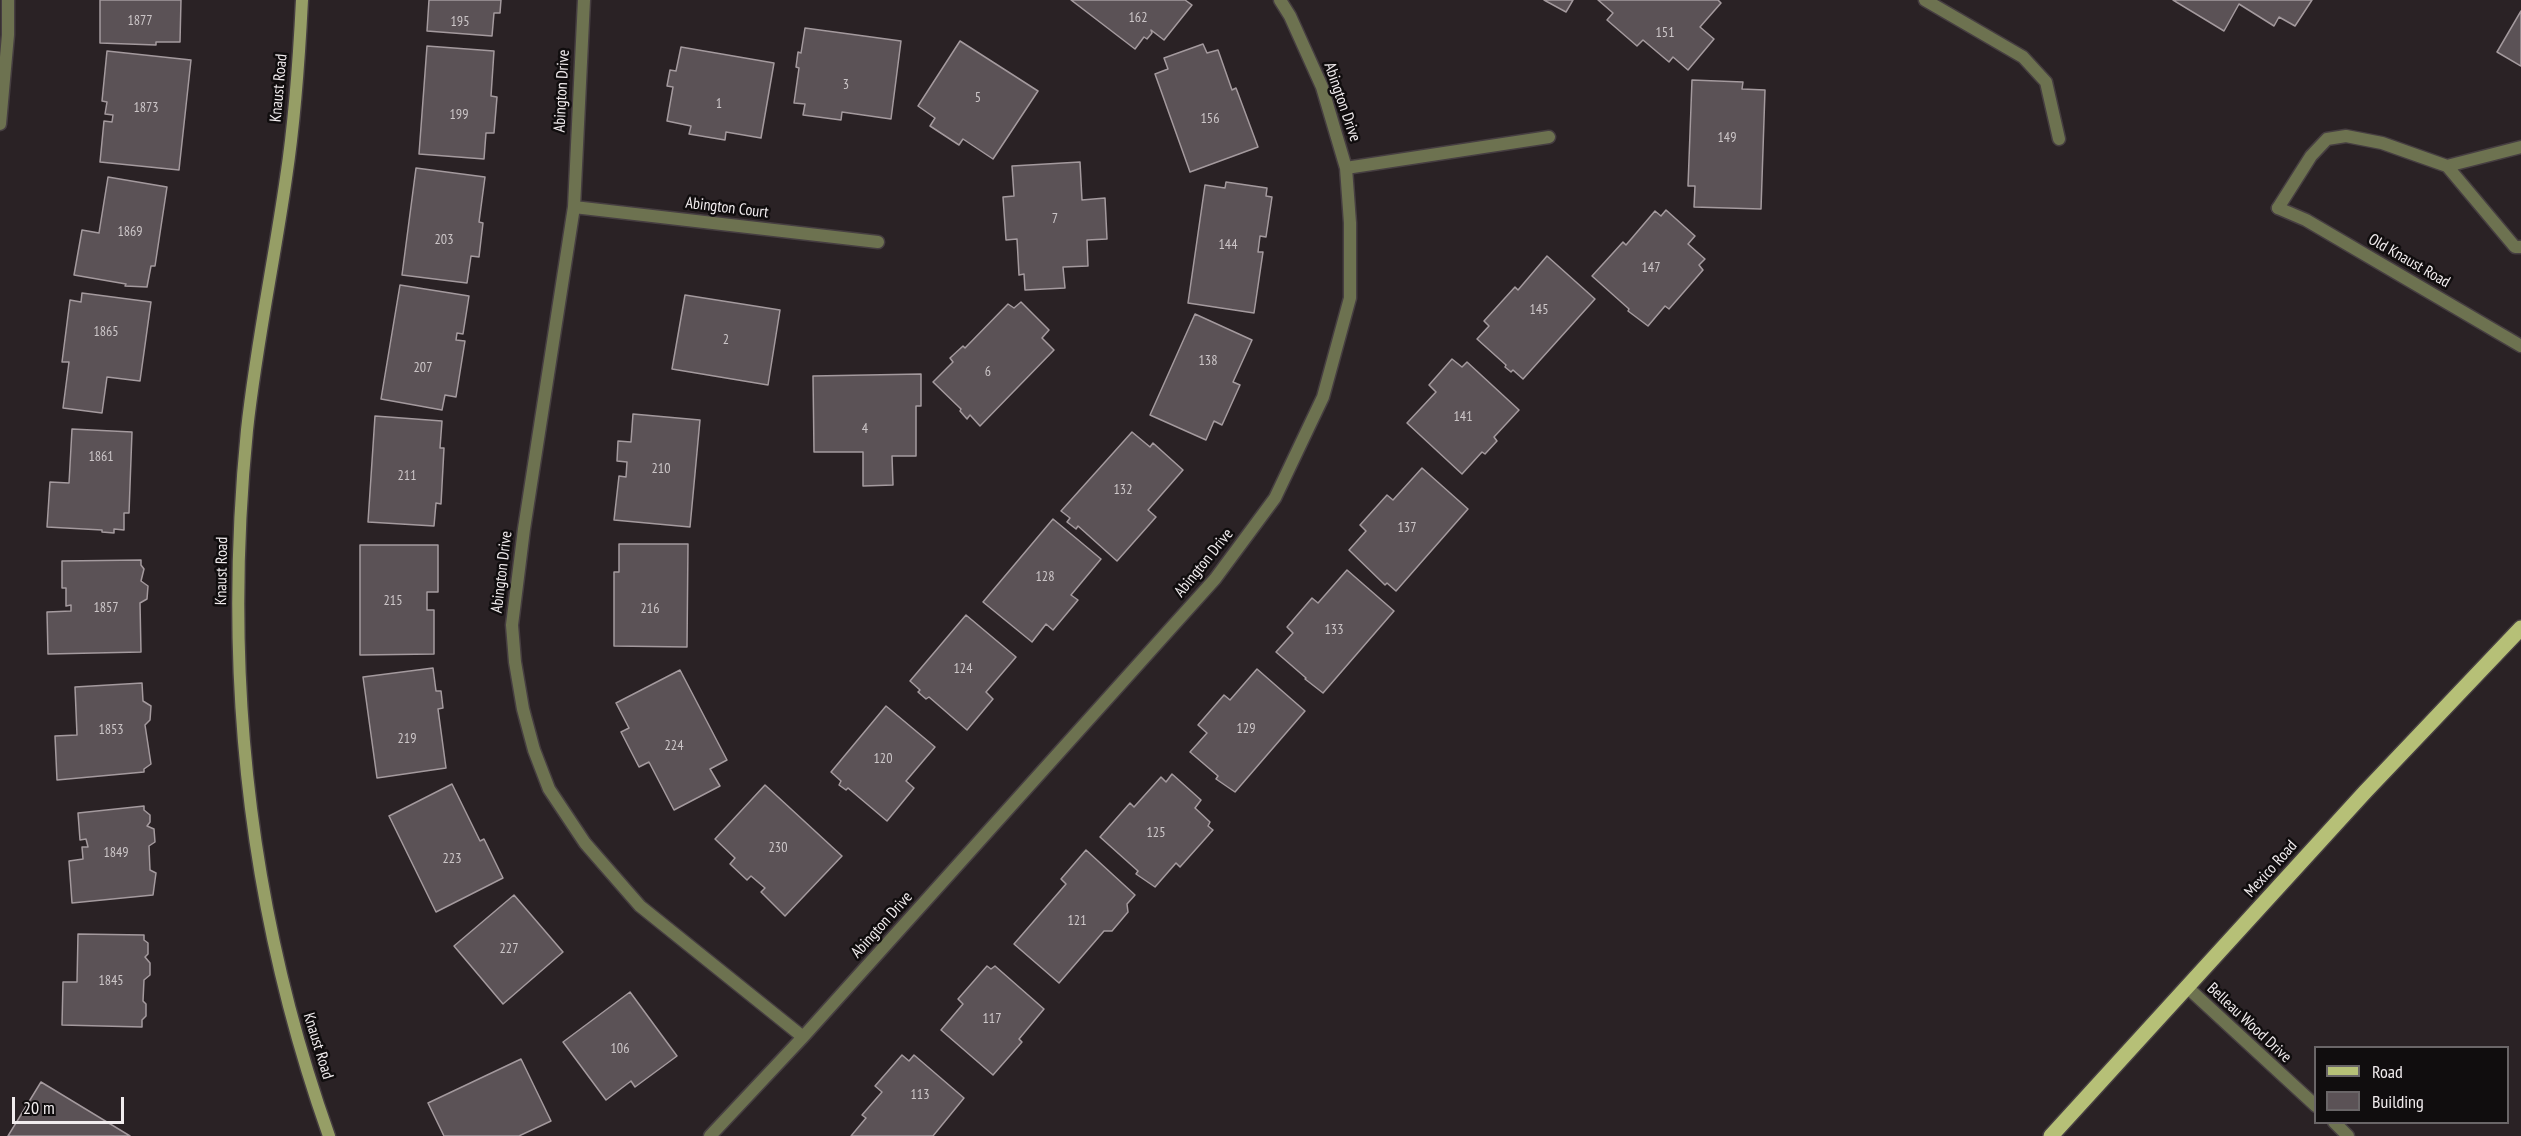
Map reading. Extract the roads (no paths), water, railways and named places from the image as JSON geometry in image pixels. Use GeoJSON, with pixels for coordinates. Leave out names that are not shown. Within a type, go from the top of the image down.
{"type":"FeatureCollection","features":[{"type":"Feature","properties":{"kind":"main road","name":"Knaust Road"},"geometry":{"type":"LineString","coordinates":[[302,0],[298,80],[287,175],[248,426],[239,523],[238,630],[241,728],[252,828],[288,1005],[329,1136]]}},
{"type":"Feature","properties":{"kind":"main road","name":"Mexico Road"},"geometry":{"type":"LineString","coordinates":[[2051,1136],[2365,792],[2521,628]]}},
{"type":"Feature","properties":{"kind":"street"},"geometry":{"type":"LineString","coordinates":[[0,124],[8,35],[8,0]]}},
{"type":"Feature","properties":{"kind":"street","name":"Abington Drive"},"geometry":{"type":"LineString","coordinates":[[584,0],[574,207],[526,517],[513,626],[515,662],[523,709],[534,750],[549,789],[585,843],[640,906],[803,1037]]}},
{"type":"Feature","properties":{"kind":"street","name":"Abington Drive"},"geometry":{"type":"LineString","coordinates":[[710,1136],[803,1037],[1215,579],[1275,498],[1323,397],[1350,298],[1350,223],[1346,168],[1322,87],[1290,16],[1280,0]]}},
{"type":"Feature","properties":{"kind":"street"},"geometry":{"type":"LineString","coordinates":[[1925,0],[2023,57],[2046,82],[2059,139]]}},
{"type":"Feature","properties":{"kind":"street","name":"Old Knaust Road"},"geometry":{"type":"LineString","coordinates":[[2446,166],[2382,143],[2346,136],[2327,139],[2311,156],[2278,208],[2306,220],[2521,346]]}},
{"type":"Feature","properties":{"kind":"street"},"geometry":{"type":"LineString","coordinates":[[1346,168],[1549,137]]}},
{"type":"Feature","properties":{"kind":"street"},"geometry":{"type":"LineString","coordinates":[[2521,147],[2446,166],[2515,247],[2521,247]]}},
{"type":"Feature","properties":{"kind":"street","name":"Abington Court"},"geometry":{"type":"LineString","coordinates":[[574,207],[878,242]]}},
{"type":"Feature","properties":{"kind":"street","name":"Belleau Wood Drive"},"geometry":{"type":"LineString","coordinates":[[2187,988],[2314,1104]]}},
{"type":"Feature","properties":{"kind":"street"},"geometry":{"type":"LineString","coordinates":[[2336,1124],[2348,1136]]}}]}
